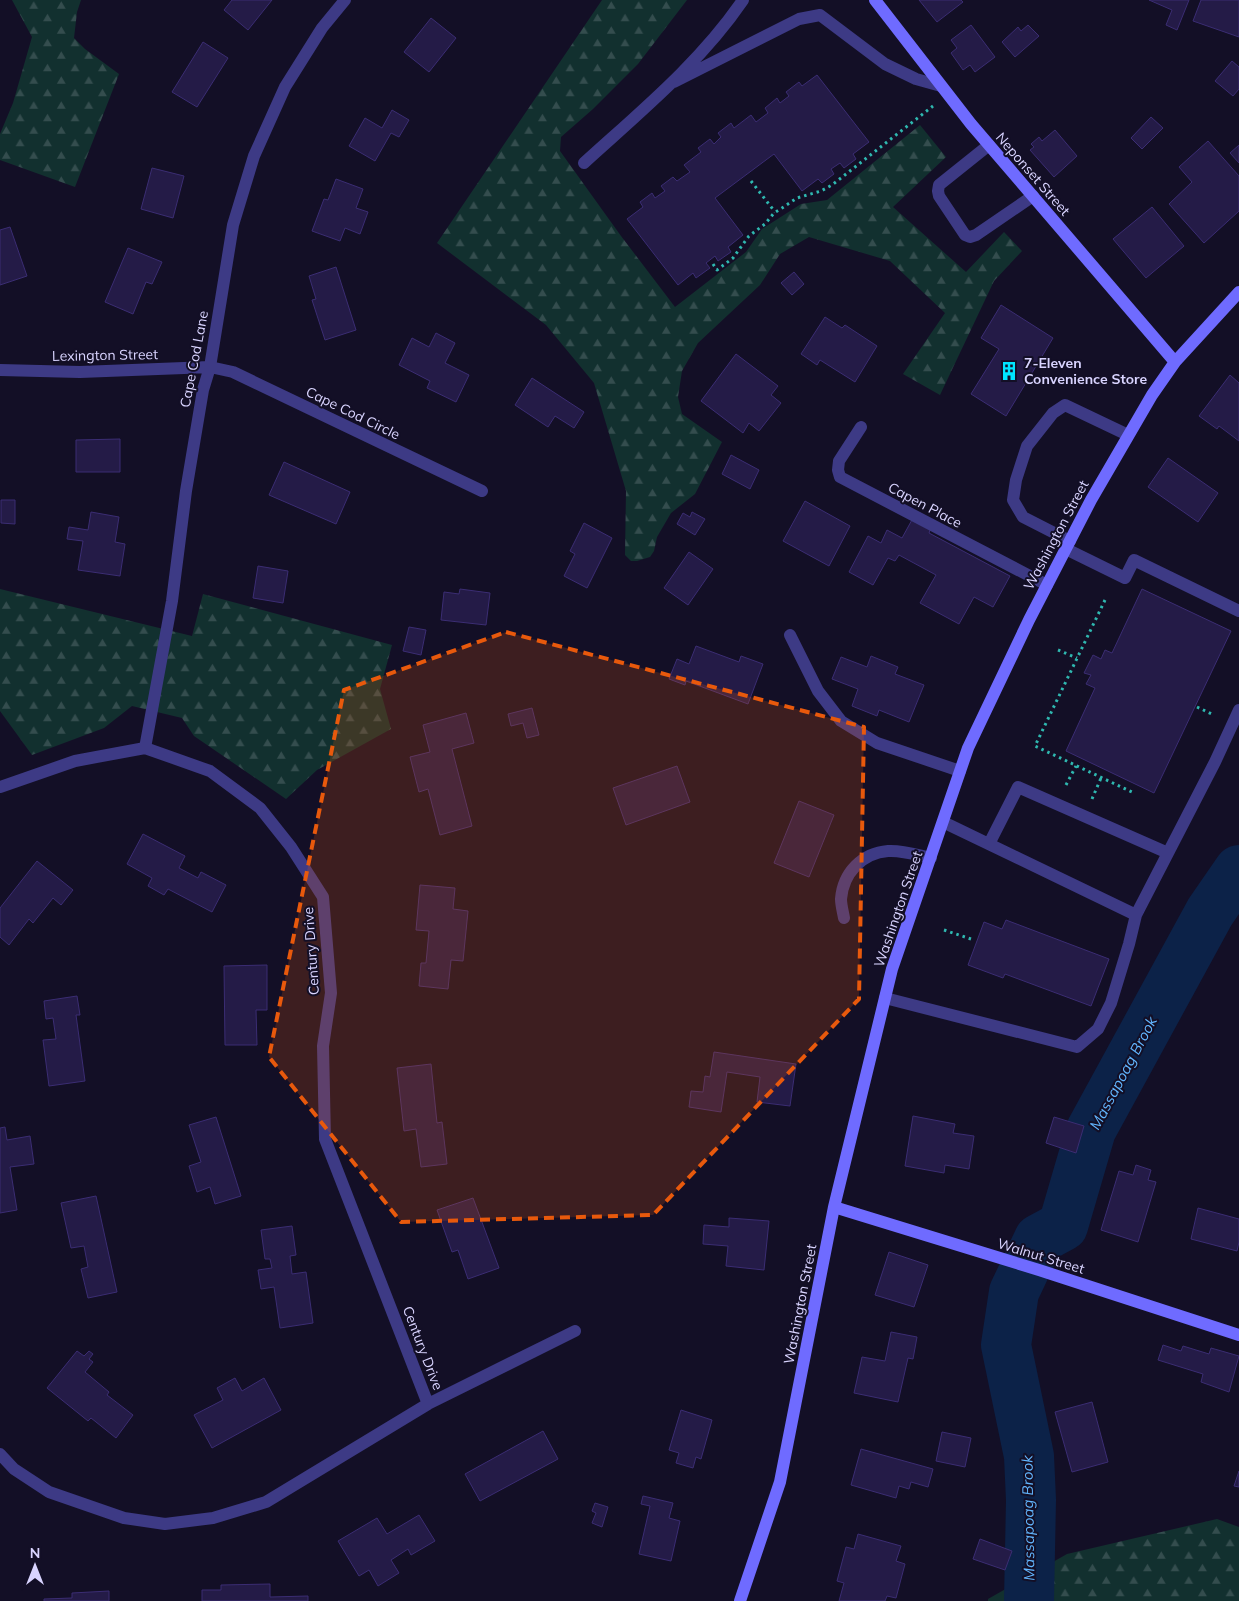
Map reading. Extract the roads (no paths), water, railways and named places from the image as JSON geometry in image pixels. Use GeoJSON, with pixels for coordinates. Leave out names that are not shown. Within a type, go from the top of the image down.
{"type":"FeatureCollection","features":[{"type":"Feature","properties":{"kind":"main road","name":"Neponset Street"},"geometry":{"type":"LineString","coordinates":[[875,0],[971,124],[1175,362]]}},
{"type":"Feature","properties":{"kind":"main road","name":"Washington Street"},"geometry":{"type":"LineString","coordinates":[[740,1601],[780,1482],[834,1207],[892,968],[968,748],[1090,500],[1128,435],[1175,362],[1239,292]]}},
{"type":"Feature","properties":{"kind":"main road","name":"Walnut Street"},"geometry":{"type":"LineString","coordinates":[[834,1207],[1039,1270],[1239,1335]]}},
{"type":"Feature","properties":{"kind":"street","name":"Cape Cod Lane"},"geometry":{"type":"LineString","coordinates":[[145,748],[172,601],[186,491],[203,390],[210,367],[233,225],[254,156],[285,87],[322,28],[345,0]]}},
{"type":"Feature","properties":{"kind":"street"},"geometry":{"type":"LineString","coordinates":[[584,163],[674,82],[732,17],[743,0]]}},
{"type":"Feature","properties":{"kind":"street"},"geometry":{"type":"LineString","coordinates":[[674,82],[799,19],[820,15],[885,64],[916,79],[941,86]]}},
{"type":"Feature","properties":{"kind":"street"},"geometry":{"type":"LineString","coordinates":[[990,145],[939,185],[939,196],[965,235],[970,237],[976,235],[1033,196]]}},
{"type":"Feature","properties":{"kind":"street","name":"Lexington Street"},"geometry":{"type":"LineString","coordinates":[[0,370],[80,372],[210,367]]}},
{"type":"Feature","properties":{"kind":"street","name":"Cape Cod Circle"},"geometry":{"type":"LineString","coordinates":[[210,367],[233,372],[482,491]]}},
{"type":"Feature","properties":{"kind":"street"},"geometry":{"type":"LineString","coordinates":[[1128,435],[1065,405],[1053,413],[1027,446],[1016,480],[1013,500],[1023,517],[1125,578],[1134,560],[1239,611]]}},
{"type":"Feature","properties":{"kind":"street","name":"Capen Place"},"geometry":{"type":"LineString","coordinates":[[861,428],[838,461],[840,476],[1047,585]]}},
{"type":"Feature","properties":{"kind":"street"},"geometry":{"type":"LineString","coordinates":[[790,635],[818,691],[841,721],[878,743],[960,771]]}},
{"type":"Feature","properties":{"kind":"street"},"geometry":{"type":"LineString","coordinates":[[885,998],[1077,1047],[1098,1029],[1111,1003],[1130,944],[1136,915],[1215,762],[1239,710]]}},
{"type":"Feature","properties":{"kind":"street"},"geometry":{"type":"LineString","coordinates":[[0,787],[75,761],[145,748]]}},
{"type":"Feature","properties":{"kind":"street","name":"Century Drive"},"geometry":{"type":"LineString","coordinates":[[145,748],[210,771],[260,808],[291,847],[322,897],[331,993],[322,1046],[325,1139],[428,1404]]}},
{"type":"Feature","properties":{"kind":"street"},"geometry":{"type":"LineString","coordinates":[[990,844],[1018,787],[1168,853]]}},
{"type":"Feature","properties":{"kind":"street"},"geometry":{"type":"LineString","coordinates":[[943,822],[1136,915]]}},
{"type":"Feature","properties":{"kind":"street"},"geometry":{"type":"LineString","coordinates":[[844,918],[841,900],[845,881],[854,867],[869,856],[887,851],[903,852],[931,858]]}},
{"type":"Feature","properties":{"kind":"street","name":"Century Drive"},"geometry":{"type":"LineString","coordinates":[[0,1454],[14,1469],[49,1492],[124,1518],[166,1524],[213,1518],[266,1502],[428,1404],[575,1331]]}},
{"type":"Feature","properties":{"kind":"waterway","name":"Massapoag Brook"},"geometry":{"type":"LineString","coordinates":[[1029,1601],[1031,1500],[1029,1456],[1006,1345],[1014,1292],[1039,1239],[1063,1226],[1091,1130],[1210,912],[1239,870]]}},
{"type":"Feature","properties":{"kind":"place","name":"7-Eleven Convenience Store"},"geometry":{"type":"Point","coordinates":[1009,371]}}]}
